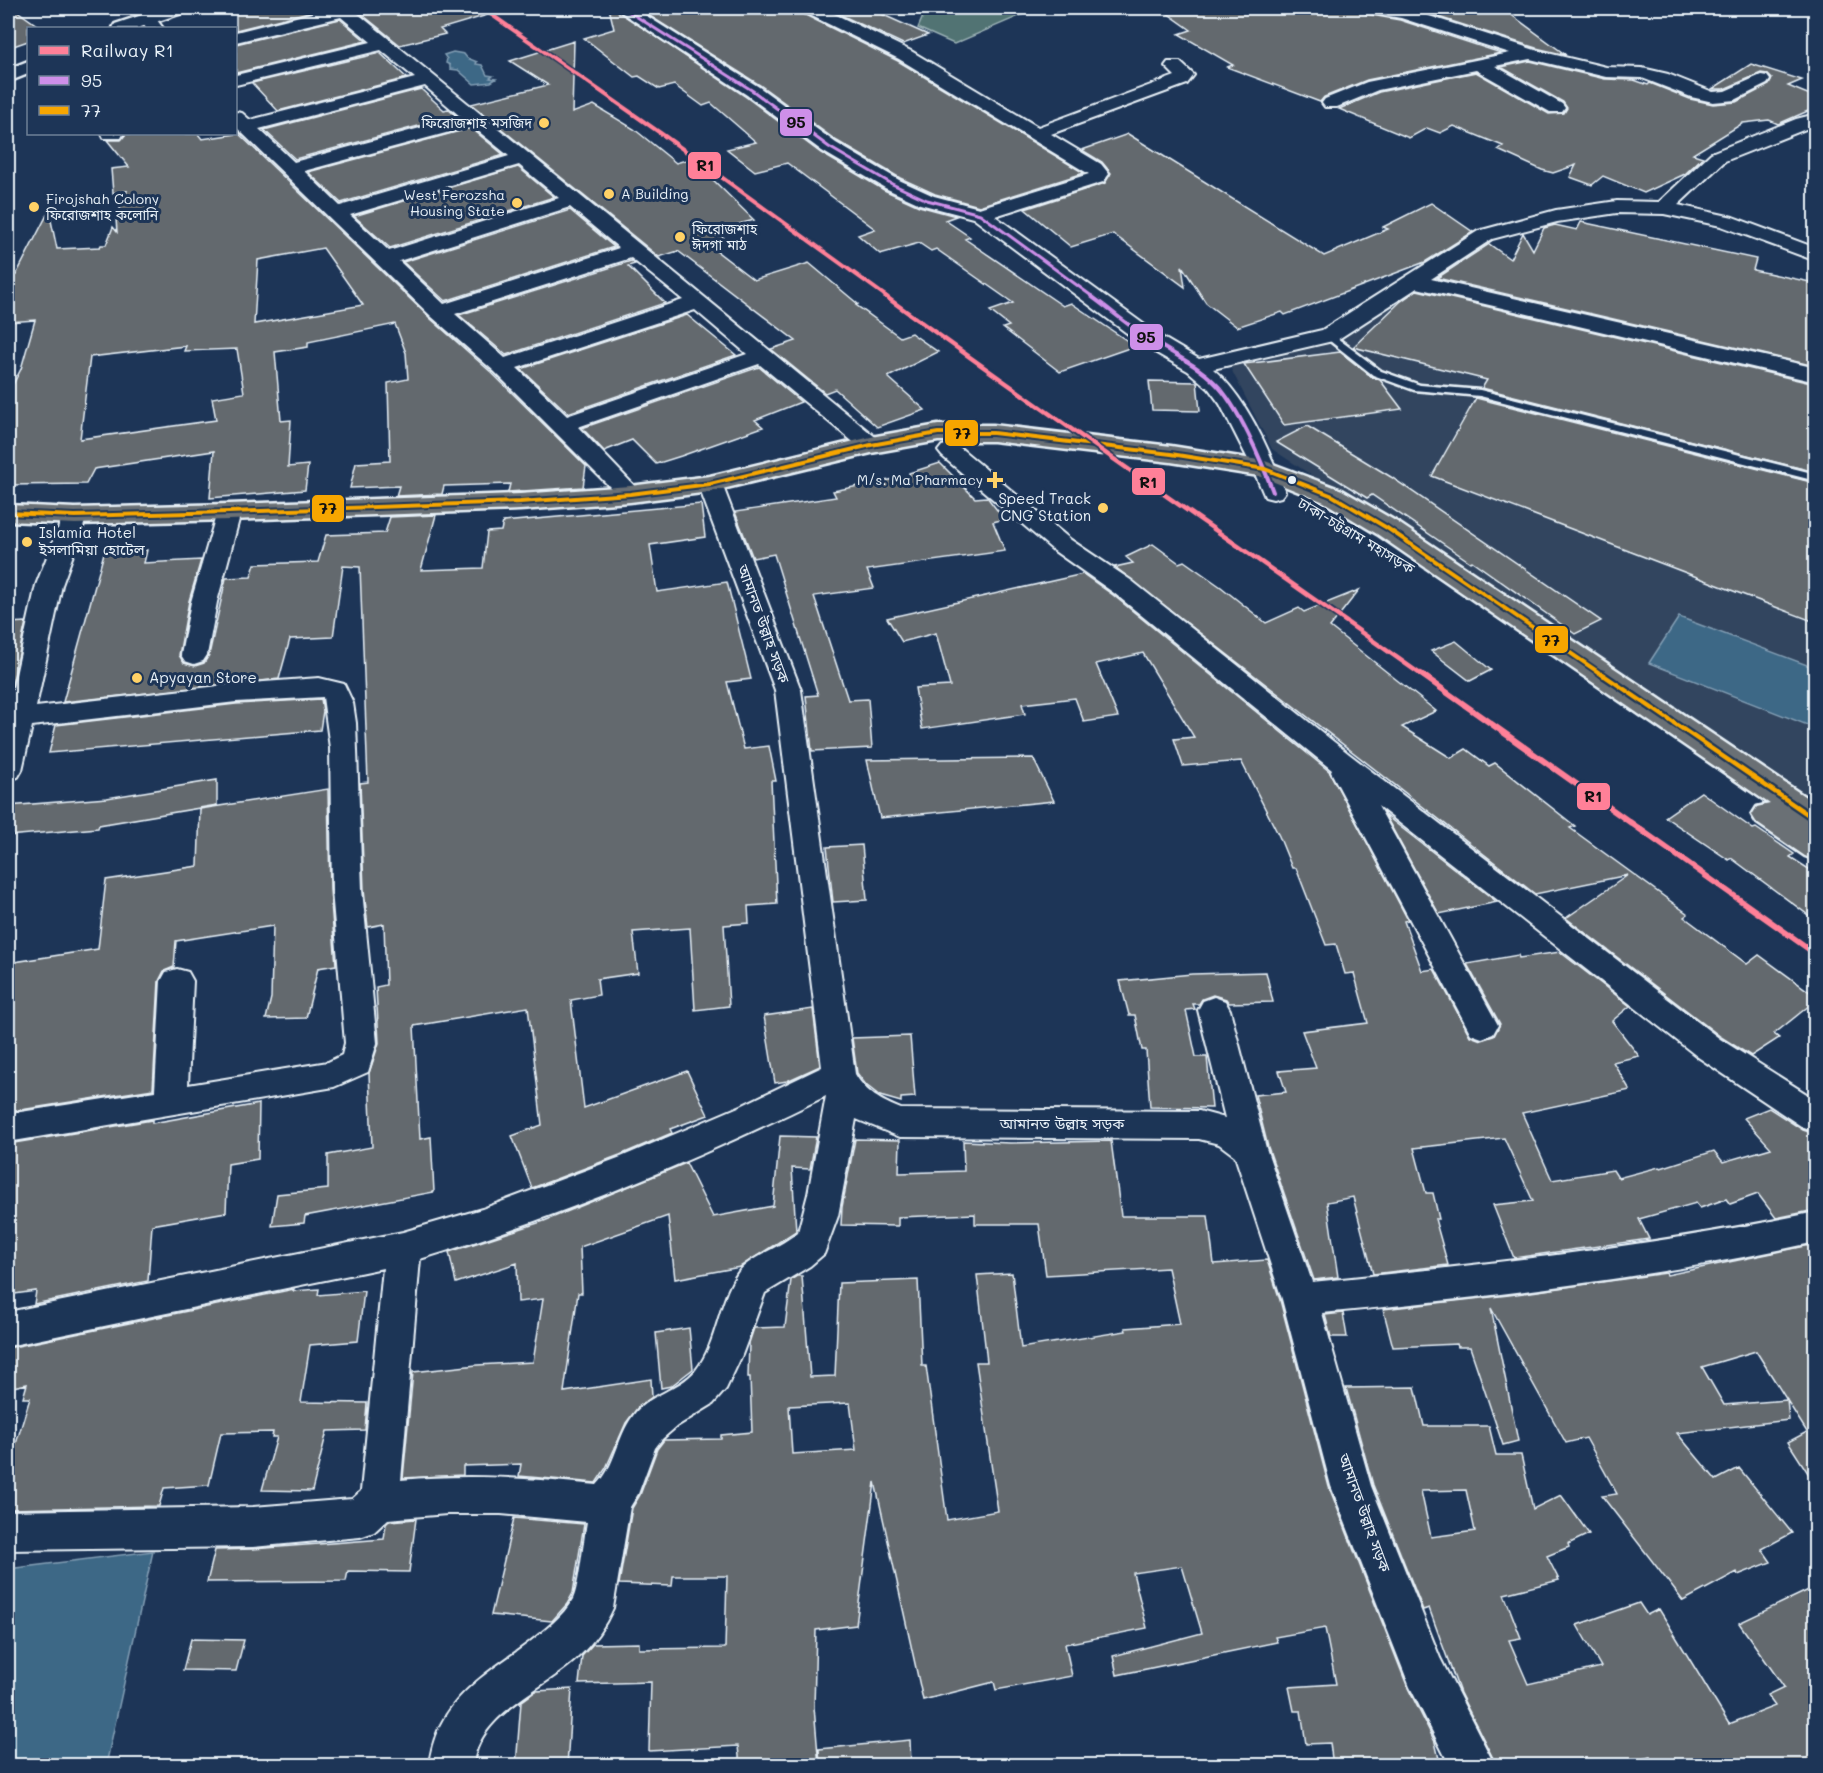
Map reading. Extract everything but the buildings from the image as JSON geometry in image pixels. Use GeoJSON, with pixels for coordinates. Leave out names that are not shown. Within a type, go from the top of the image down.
{"type":"FeatureCollection","features":[{"type":"Feature","properties":{"kind":"highway","name":"ঢাকা-চট্টগ্রাম মহাসড়ক"},"geometry":{"type":"LineString","coordinates":[[8,513],[75,516],[229,512],[520,502],[630,494],[710,484],[871,445],[938,433],[993,433],[1171,454],[1333,496],[1387,528],[1815,820]]}},
{"type":"Feature","properties":{"kind":"highway","name":"ঢাকা-চট্টগ্রাম মহাসড়ক"},"geometry":{"type":"LineString","coordinates":[[746,475],[790,474],[903,460],[950,451],[1011,453],[1194,473],[1244,483],[1269,480],[1443,589],[1815,848]]}},
{"type":"Feature","properties":{"kind":"street"},"geometry":{"type":"LineString","coordinates":[[129,27],[151,24],[179,8]]}},
{"type":"Feature","properties":{"kind":"street"},"geometry":{"type":"LineString","coordinates":[[623,8],[753,91],[828,147],[892,184],[927,200],[980,214],[1152,341],[1196,366],[1217,384],[1231,403],[1269,480]]}},
{"type":"Feature","properties":{"kind":"street"},"geometry":{"type":"LineString","coordinates":[[810,8],[905,54],[1038,132],[1094,168],[1099,174],[1096,178],[980,214]]}},
{"type":"Feature","properties":{"kind":"street"},"geometry":{"type":"LineString","coordinates":[[1372,8],[1404,13],[1530,54],[1606,72],[1642,73],[1662,78],[1697,93],[1713,97],[1729,96],[1761,80]]}},
{"type":"Feature","properties":{"kind":"street"},"geometry":{"type":"LineString","coordinates":[[237,37],[343,9],[696,303],[871,445]]}},
{"type":"Feature","properties":{"kind":"street"},"geometry":{"type":"LineString","coordinates":[[237,80],[385,44]]}},
{"type":"Feature","properties":{"kind":"street"},"geometry":{"type":"LineString","coordinates":[[1331,103],[1373,86],[1530,54]]}},
{"type":"Feature","properties":{"kind":"street"},"geometry":{"type":"LineString","coordinates":[[1480,65],[1556,108]]}},
{"type":"Feature","properties":{"kind":"street"},"geometry":{"type":"LineString","coordinates":[[1038,132],[1181,80],[1185,75],[1174,66]]}},
{"type":"Feature","properties":{"kind":"street"},"geometry":{"type":"LineString","coordinates":[[8,76],[27,67]]}},
{"type":"Feature","properties":{"kind":"street"},"geometry":{"type":"LineString","coordinates":[[240,122],[429,80]]}},
{"type":"Feature","properties":{"kind":"street"},"geometry":{"type":"LineString","coordinates":[[291,169],[475,119]]}},
{"type":"Feature","properties":{"kind":"street"},"geometry":{"type":"LineString","coordinates":[[1664,208],[1718,157],[1815,119]]}},
{"type":"Feature","properties":{"kind":"street"},"geometry":{"type":"LineString","coordinates":[[240,122],[440,312],[502,366],[630,494]]}},
{"type":"Feature","properties":{"kind":"street"},"geometry":{"type":"LineString","coordinates":[[336,213],[523,158]]}},
{"type":"Feature","properties":{"kind":"street"},"geometry":{"type":"LineString","coordinates":[[385,259],[574,200]]}},
{"type":"Feature","properties":{"kind":"street"},"geometry":{"type":"LineString","coordinates":[[1196,366],[1329,335],[1485,235],[1556,216],[1617,207],[1664,208],[1726,221],[1815,255]]}},
{"type":"Feature","properties":{"kind":"street"},"geometry":{"type":"LineString","coordinates":[[440,312],[634,250]]}},
{"type":"Feature","properties":{"kind":"street"},"geometry":{"type":"LineString","coordinates":[[1414,280],[1815,375]]}},
{"type":"Feature","properties":{"kind":"street"},"geometry":{"type":"LineString","coordinates":[[502,366],[696,303]]}},
{"type":"Feature","properties":{"kind":"street"},"geometry":{"type":"LineString","coordinates":[[563,425],[762,356]]}},
{"type":"Feature","properties":{"kind":"street"},"geometry":{"type":"LineString","coordinates":[[950,451],[1062,545],[1122,587],[1339,761],[1709,1048],[1815,1118]]}},
{"type":"Feature","properties":{"kind":"street","name":"আমানত উল্লাহ সড়ক"},"geometry":{"type":"LineString","coordinates":[[710,484],[788,690],[842,1080],[865,1110],[900,1123],[1199,1125],[1229,1134],[1249,1148],[1300,1299],[1351,1486],[1425,1672],[1473,1766]]}},
{"type":"Feature","properties":{"kind":"street"},"geometry":{"type":"LineString","coordinates":[[194,655],[204,602],[229,512]]}},
{"type":"Feature","properties":{"kind":"street"},"geometry":{"type":"LineString","coordinates":[[8,770],[49,585],[75,516]]}},
{"type":"Feature","properties":{"kind":"street"},"geometry":{"type":"LineString","coordinates":[[8,1128],[334,1074],[356,1063],[361,1043],[346,870],[343,727],[334,690],[319,687],[167,700],[19,718]]}},
{"type":"Feature","properties":{"kind":"street"},"geometry":{"type":"LineString","coordinates":[[1339,761],[1482,1025]]}},
{"type":"Feature","properties":{"kind":"street"},"geometry":{"type":"LineString","coordinates":[[171,1102],[177,981]]}},
{"type":"Feature","properties":{"kind":"street"},"geometry":{"type":"LineString","coordinates":[[1214,1010],[1249,1148]]}},
{"type":"Feature","properties":{"kind":"street"},"geometry":{"type":"LineString","coordinates":[[8,1329],[403,1248],[485,1224],[633,1167],[842,1080],[831,1163],[814,1240],[800,1254],[763,1272],[751,1283],[713,1379],[697,1393],[658,1416],[646,1428],[620,1488],[611,1500],[592,1608],[564,1642],[476,1708],[453,1744],[451,1766]]}},
{"type":"Feature","properties":{"kind":"street"},"geometry":{"type":"LineString","coordinates":[[1300,1299],[1531,1275],[1755,1242],[1815,1227]]}},
{"type":"Feature","properties":{"kind":"street"},"geometry":{"type":"LineString","coordinates":[[380,1501],[403,1248]]}},
{"type":"Feature","properties":{"kind":"street"},"geometry":{"type":"LineString","coordinates":[[8,1531],[253,1527],[360,1518],[380,1501],[447,1495],[501,1495],[599,1504],[611,1500]]}},
{"type":"Feature","properties":{"kind":"lane"},"geometry":{"type":"LineString","coordinates":[[1329,335],[1377,373],[1418,388],[1480,393],[1815,478]]}},
{"type":"Feature","properties":{"kind":"shaded area"},"geometry":{"type":"Polygon","coordinates":[[[453,52],[464,54],[467,58],[477,62],[476,64],[482,65],[487,75],[493,76],[490,78],[496,79],[491,82],[474,84],[458,70],[450,69],[444,55],[453,52]]]}},
{"type":"Feature","properties":{"kind":"shaded area"},"geometry":{"type":"Polygon","coordinates":[[[1405,290],[1815,384],[1815,810],[1272,449],[1229,365],[1341,340],[1405,290]]]}},
{"type":"Feature","properties":{"kind":"shaded area"},"geometry":{"type":"Polygon","coordinates":[[[1679,617],[1815,668],[1815,728],[1649,663],[1679,617]]]}},
{"type":"Feature","properties":{"kind":"shaded area"},"geometry":{"type":"Polygon","coordinates":[[[153,1551],[106,1765],[8,1765],[8,1569],[153,1551]]]}},
{"type":"Feature","properties":{"kind":"green space"},"geometry":{"type":"Polygon","coordinates":[[[883,8],[1033,10],[954,44],[918,28],[924,14],[899,15],[883,8]]]}},
{"type":"Feature","properties":{"kind":"rail line","name":"R1"},"geometry":{"type":"LineString","coordinates":[[482,8],[666,137],[1039,408],[1156,487],[1816,954]]}},
{"type":"Feature","properties":{"kind":"transit line","name":"95"},"geometry":{"type":"LineString","coordinates":[[623,8],[753,91],[829,147],[892,184],[927,200],[980,214],[1152,341],[1196,366],[1217,384],[1231,403],[1265,469],[1273,492]]}},
{"type":"Feature","properties":{"kind":"transit line","name":"77"},"geometry":{"type":"LineString","coordinates":[[8,513],[75,516],[229,512],[520,502],[630,494],[710,484],[871,445],[938,433],[993,433],[1171,454],[1265,469],[1333,496],[1387,528],[1816,820]]}},
{"type":"Feature","properties":{"kind":"place","name":"ফিরোজশাহ মসজিদ"},"geometry":{"type":"Point","coordinates":[544,123]}},
{"type":"Feature","properties":{"kind":"place","name":"A Building"},"geometry":{"type":"Point","coordinates":[609,194]}},
{"type":"Feature","properties":{"kind":"place","name":"West Ferozsha Housing State"},"geometry":{"type":"Point","coordinates":[517,203]}},
{"type":"Feature","properties":{"kind":"place","name":"Firojshah Colony ফিরোজশাহ কলোনি"},"geometry":{"type":"Point","coordinates":[34,207]}},
{"type":"Feature","properties":{"kind":"place","name":"ফিরোজশাহ ঈদগা মাঠ"},"geometry":{"type":"Point","coordinates":[680,237]}},
{"type":"Feature","properties":{"kind":"place","name":"M/s. Ma Pharmacy"},"geometry":{"type":"Point","coordinates":[995,480]}},
{"type":"Feature","properties":{"kind":"place","name":"Speed Track CNG Station"},"geometry":{"type":"Point","coordinates":[1103,508]}},
{"type":"Feature","properties":{"kind":"place","name":"Islamia Hotel ইসলামিয়া হোটেল"},"geometry":{"type":"Point","coordinates":[27,542]}},
{"type":"Feature","properties":{"kind":"place","name":"Apyayan Store"},"geometry":{"type":"Point","coordinates":[137,678]}}]}
